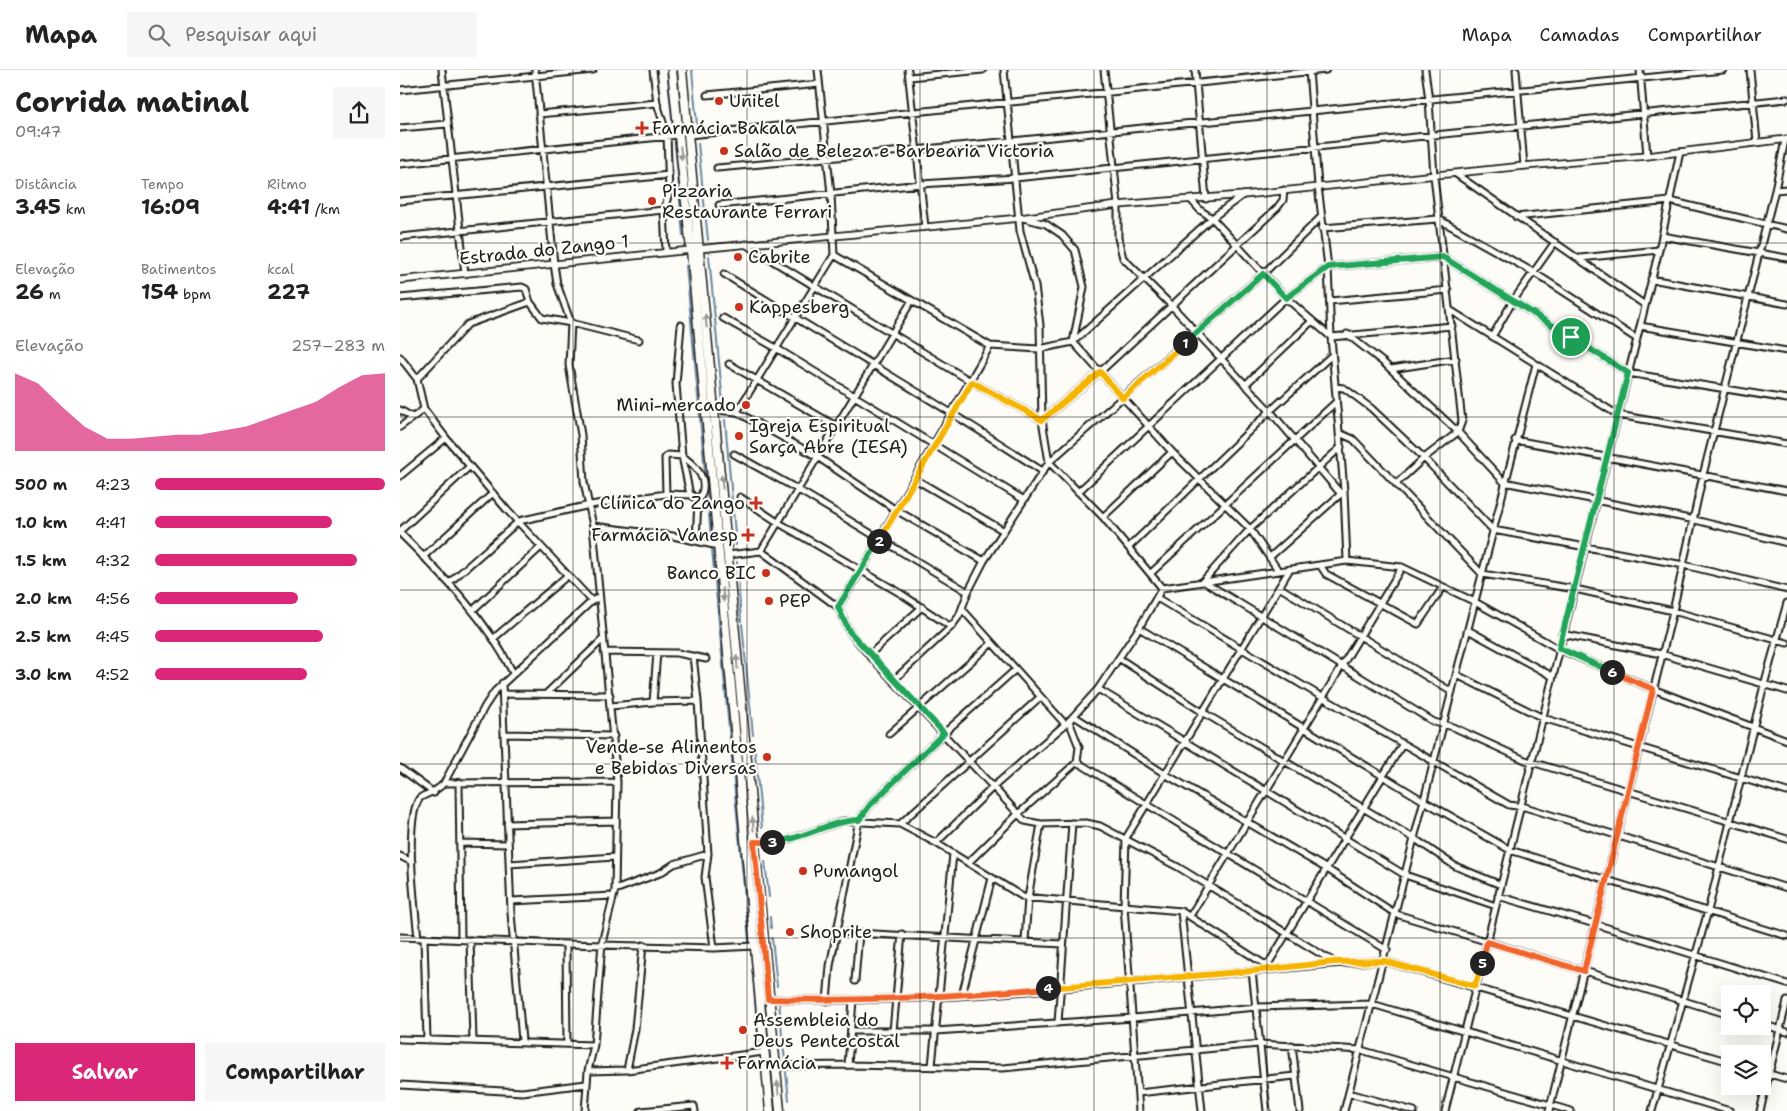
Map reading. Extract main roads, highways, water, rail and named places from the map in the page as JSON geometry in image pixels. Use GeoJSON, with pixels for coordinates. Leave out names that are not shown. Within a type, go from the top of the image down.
{"type":"FeatureCollection","features":[{"type":"Feature","properties":{"kind":"main road"},"geometry":{"type":"LineString","coordinates":[[672,70],[714,410],[780,1111]]}},
{"type":"Feature","properties":{"kind":"main road"},"geometry":{"type":"LineString","coordinates":[[682,70],[689,135],[695,249],[718,546],[770,1111]]}},
{"type":"Feature","properties":{"kind":"waterway"},"geometry":{"type":"LineString","coordinates":[[667,70],[673,130]]}},
{"type":"Feature","properties":{"kind":"waterway"},"geometry":{"type":"LineString","coordinates":[[692,70],[697,126]]}},
{"type":"Feature","properties":{"kind":"waterway"},"geometry":{"type":"LineString","coordinates":[[675,142],[683,236]]}},
{"type":"Feature","properties":{"kind":"waterway"},"geometry":{"type":"LineString","coordinates":[[698,143],[708,240]]}},
{"type":"Feature","properties":{"kind":"waterway"},"geometry":{"type":"LineString","coordinates":[[709,256],[723,404]]}},
{"type":"Feature","properties":{"kind":"waterway"},"geometry":{"type":"LineString","coordinates":[[686,266],[711,537]]}},
{"type":"Feature","properties":{"kind":"waterway"},"geometry":{"type":"LineString","coordinates":[[725,420],[736,545]]}},
{"type":"Feature","properties":{"kind":"waterway"},"geometry":{"type":"LineString","coordinates":[[712,549],[749,941]]}},
{"type":"Feature","properties":{"kind":"waterway"},"geometry":{"type":"LineString","coordinates":[[737,562],[741,621]]}},
{"type":"Feature","properties":{"kind":"waterway"},"geometry":{"type":"LineString","coordinates":[[742,624],[753,735]]}},
{"type":"Feature","properties":{"kind":"waterway"},"geometry":{"type":"LineString","coordinates":[[754,742],[762,828]]}},
{"type":"Feature","properties":{"kind":"waterway"},"geometry":{"type":"LineString","coordinates":[[765,861],[769,897]]}},
{"type":"Feature","properties":{"kind":"waterway"},"geometry":{"type":"LineString","coordinates":[[770,917],[771,928]]}},
{"type":"Feature","properties":{"kind":"waterway"},"geometry":{"type":"LineString","coordinates":[[772,938],[777,986]]}},
{"type":"Feature","properties":{"kind":"waterway"},"geometry":{"type":"LineString","coordinates":[[751,952],[759,1050]]}},
{"type":"Feature","properties":{"kind":"waterway"},"geometry":{"type":"LineString","coordinates":[[779,1002],[780,1013]]}},
{"type":"Feature","properties":{"kind":"waterway"},"geometry":{"type":"LineString","coordinates":[[781,1022],[782,1035]]}},
{"type":"Feature","properties":{"kind":"waterway"},"geometry":{"type":"LineString","coordinates":[[783,1046],[785,1059]]}},
{"type":"Feature","properties":{"kind":"waterway"},"geometry":{"type":"LineString","coordinates":[[786,1072],[789,1100]]}},
{"type":"Feature","properties":{"kind":"place","name":"Unitel"},"geometry":{"type":"Point","coordinates":[719,101]}},
{"type":"Feature","properties":{"kind":"place","name":"Farmácia Bakala"},"geometry":{"type":"Point","coordinates":[642,128]}},
{"type":"Feature","properties":{"kind":"place","name":"Salão de Beleza e Barbearia Victoria"},"geometry":{"type":"Point","coordinates":[724,151]}},
{"type":"Feature","properties":{"kind":"place","name":"Pizzaria Restaurante Ferrari"},"geometry":{"type":"Point","coordinates":[652,201]}},
{"type":"Feature","properties":{"kind":"place","name":"Cabrite"},"geometry":{"type":"Point","coordinates":[738,257]}},
{"type":"Feature","properties":{"kind":"place","name":"Kappesberg"},"geometry":{"type":"Point","coordinates":[739,307]}},
{"type":"Feature","properties":{"kind":"place","name":"Mini-mercado"},"geometry":{"type":"Point","coordinates":[746,405]}},
{"type":"Feature","properties":{"kind":"place","name":"Igreja Espiritual Sarça Abre (IESA)"},"geometry":{"type":"Point","coordinates":[739,436]}},
{"type":"Feature","properties":{"kind":"place","name":"Clínica do Zango"},"geometry":{"type":"Point","coordinates":[756,503]}},
{"type":"Feature","properties":{"kind":"place","name":"Farmácia Vanesp"},"geometry":{"type":"Point","coordinates":[748,535]}},
{"type":"Feature","properties":{"kind":"place","name":"Banco BIC"},"geometry":{"type":"Point","coordinates":[766,573]}},
{"type":"Feature","properties":{"kind":"place","name":"PEP"},"geometry":{"type":"Point","coordinates":[769,601]}},
{"type":"Feature","properties":{"kind":"place","name":"Vende-se Alimentos e Bebidas Diversas"},"geometry":{"type":"Point","coordinates":[767,757]}},
{"type":"Feature","properties":{"kind":"place","name":"Pumangol"},"geometry":{"type":"Point","coordinates":[803,871]}},
{"type":"Feature","properties":{"kind":"place","name":"Shoprite"},"geometry":{"type":"Point","coordinates":[790,932]}},
{"type":"Feature","properties":{"kind":"place","name":"Assembleia do Deus Pentecostal"},"geometry":{"type":"Point","coordinates":[743,1030]}},
{"type":"Feature","properties":{"kind":"place","name":"Farmácia"},"geometry":{"type":"Point","coordinates":[727,1063]}}]}
